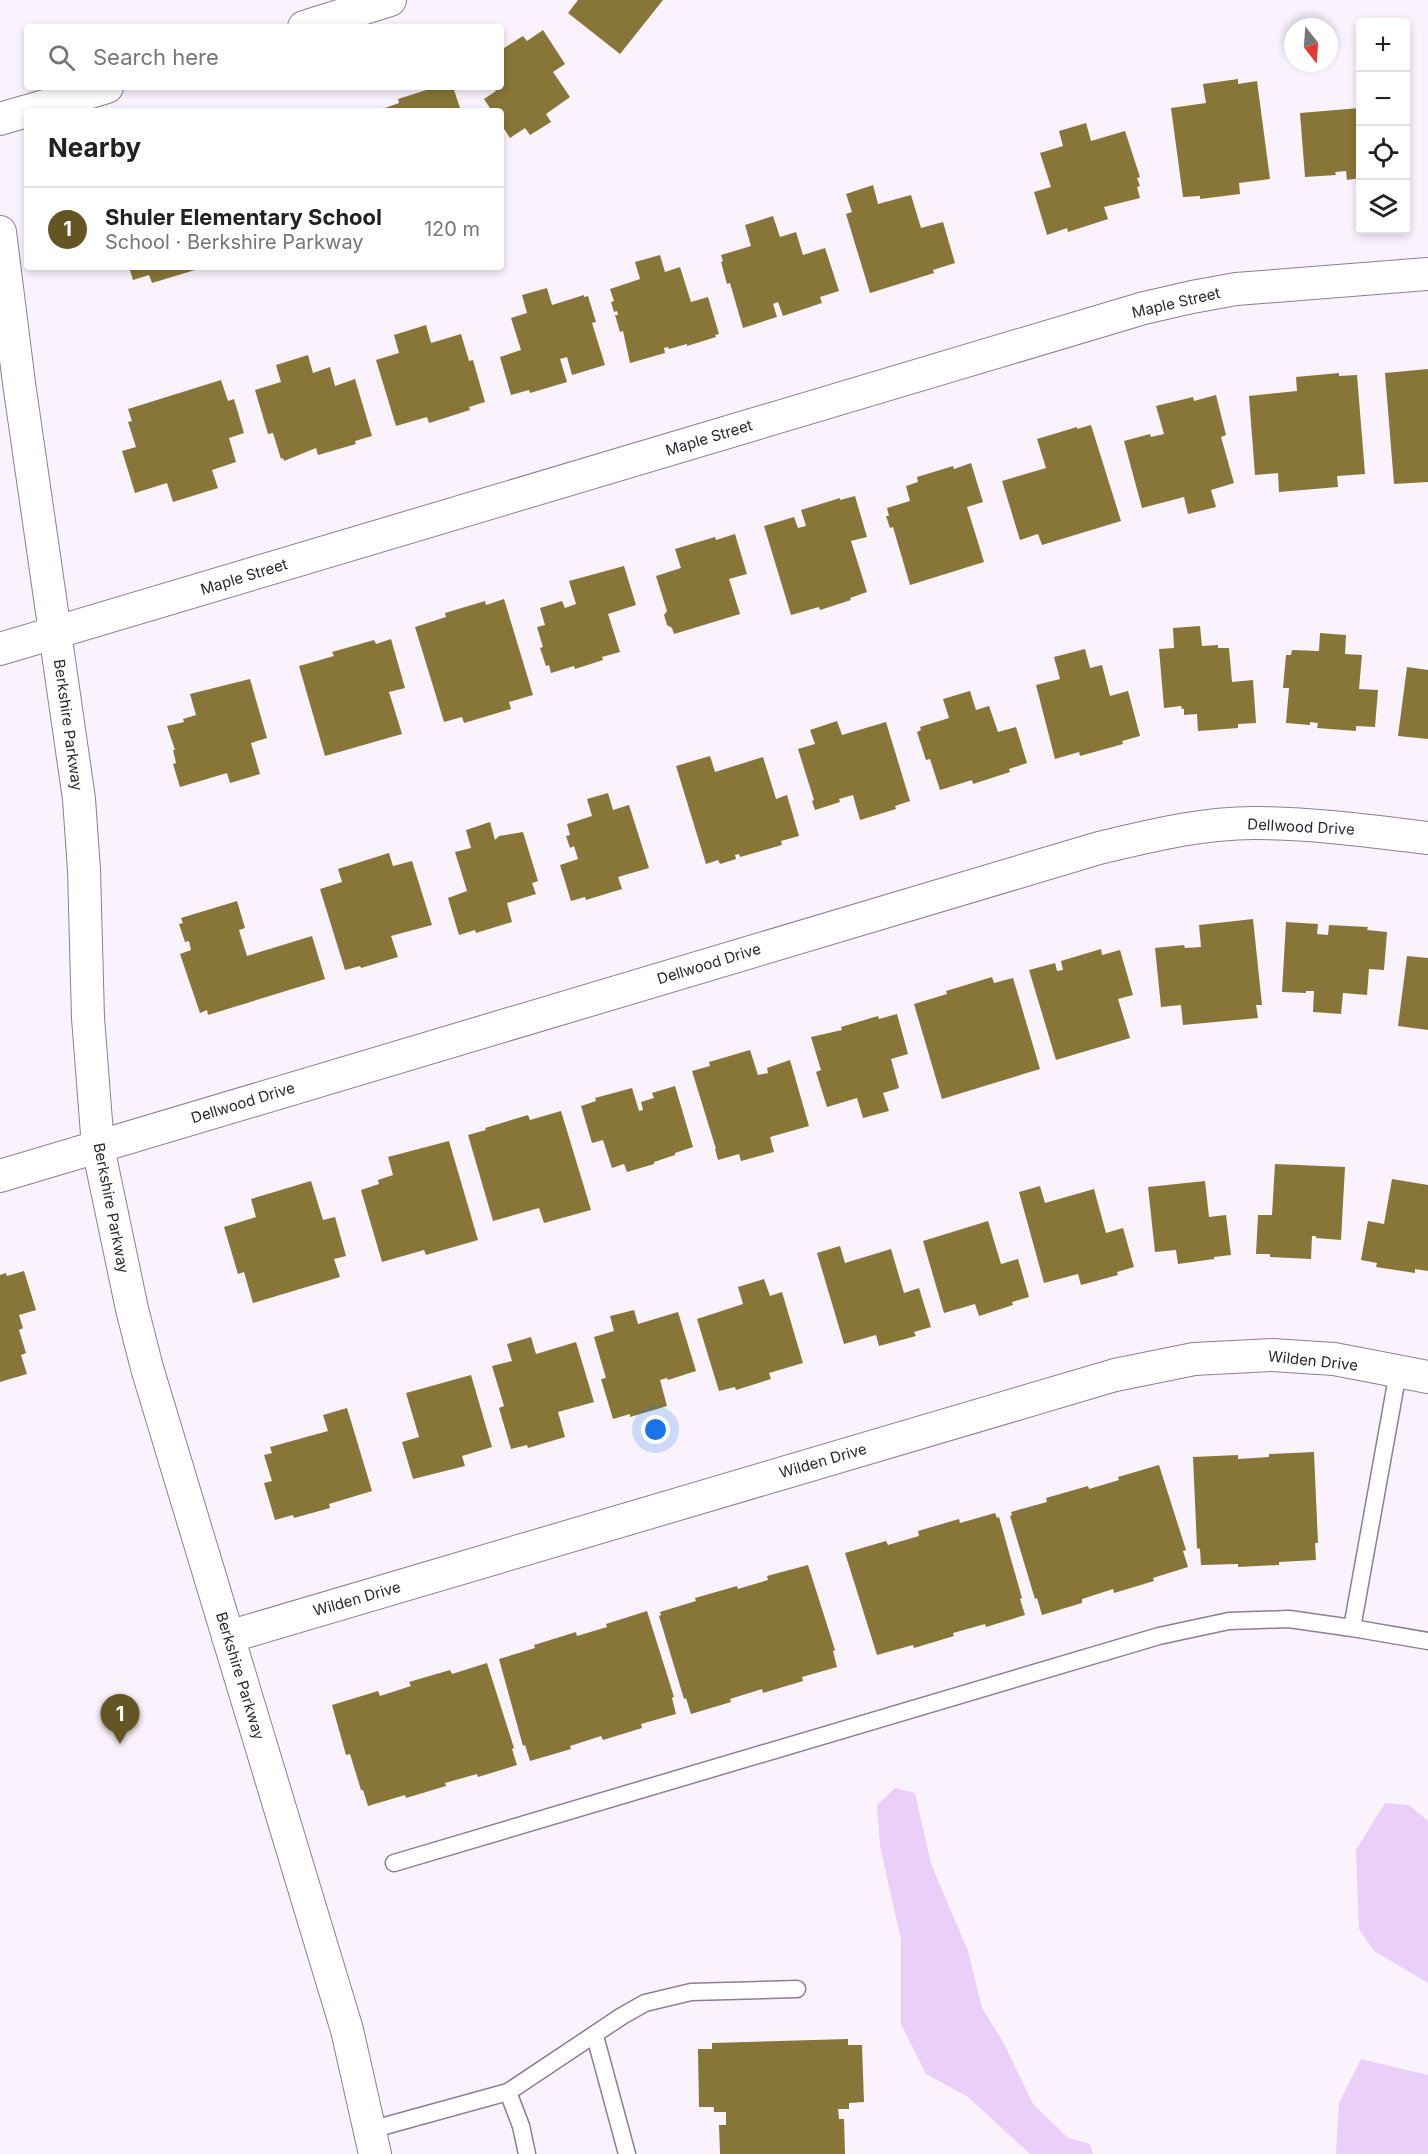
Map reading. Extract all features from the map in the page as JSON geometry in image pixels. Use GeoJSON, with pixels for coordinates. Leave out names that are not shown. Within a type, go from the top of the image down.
{"type":"FeatureCollection","features":[{"type":"Feature","properties":{"kind":"street"},"geometry":{"type":"LineString","coordinates":[[314,24],[390,0]]}},
{"type":"Feature","properties":{"kind":"street"},"geometry":{"type":"LineString","coordinates":[[37,108],[97,90]]}},
{"type":"Feature","properties":{"kind":"street"},"geometry":{"type":"LineString","coordinates":[[0,119],[24,112]]}},
{"type":"Feature","properties":{"kind":"street","name":"Berkshire Parkway"},"geometry":{"type":"LineString","coordinates":[[0,232],[19,383],[79,799],[84,870],[88,1018],[98,1147],[132,1309],[147,1368],[347,2030],[373,2142]]}},
{"type":"Feature","properties":{"kind":"street","name":"Maple Street"},"geometry":{"type":"LineString","coordinates":[[0,650],[1144,308],[1236,290],[1428,274]]}},
{"type":"Feature","properties":{"kind":"street","name":"Dellwood Drive"},"geometry":{"type":"LineString","coordinates":[[0,1176],[1099,848],[1183,829],[1252,823],[1318,825],[1428,838]]}},
{"type":"Feature","properties":{"kind":"street","name":"Wilden Drive"},"geometry":{"type":"LineString","coordinates":[[228,1637],[1115,1375],[1194,1359],[1272,1355],[1334,1359],[1413,1375]]}},
{"type":"Feature","properties":{"kind":"lane"},"geometry":{"type":"LineString","coordinates":[[1352,1628],[1413,1375]]}},
{"type":"Feature","properties":{"kind":"lane"},"geometry":{"type":"LineString","coordinates":[[394,1863],[1159,1636],[1229,1621],[1288,1619],[1428,1641]]}},
{"type":"Feature","properties":{"kind":"lane"},"geometry":{"type":"LineString","coordinates":[[373,2142],[508,2092],[645,2003],[691,1992],[797,1989]]}},
{"type":"Feature","properties":{"kind":"lane"},"geometry":{"type":"LineString","coordinates":[[595,2036],[627,2154]]}},
{"type":"Feature","properties":{"kind":"lane"},"geometry":{"type":"LineString","coordinates":[[508,2092],[521,2126],[527,2154]]}},
{"type":"Feature","properties":{"kind":"shaded area"},"geometry":{"type":"Polygon","coordinates":[[[895,1788],[915,1793],[931,1864],[968,1951],[982,2008],[1003,2042],[1033,2104],[1068,2138],[1090,2144],[1093,2154],[1030,2154],[968,2097],[926,2074],[901,2024],[901,1940],[880,1846],[877,1805],[895,1788]]]}},
{"type":"Feature","properties":{"kind":"shaded area"},"geometry":{"type":"Polygon","coordinates":[[[1385,1803],[1409,1805],[1428,1821],[1428,1983],[1374,1951],[1359,1929],[1356,1850],[1385,1803]]]}},
{"type":"Feature","properties":{"kind":"shaded area"},"geometry":{"type":"Polygon","coordinates":[[[1361,2059],[1428,2075],[1428,2154],[1336,2154],[1339,2103],[1361,2059]]]}},
{"type":"Feature","properties":{"kind":"building"},"geometry":{"type":"Polygon","coordinates":[[[578,0],[663,0],[620,54],[568,13],[578,0]]]}},
{"type":"Feature","properties":{"kind":"building"},"geometry":{"type":"Polygon","coordinates":[[[543,30],[565,64],[553,72],[570,97],[546,114],[551,122],[530,135],[525,128],[510,138],[504,129],[504,108],[490,108],[484,99],[495,90],[504,90],[504,48],[523,36],[527,41],[543,30]]]}},
{"type":"Feature","properties":{"kind":"building"},"geometry":{"type":"Polygon","coordinates":[[[1238,79],[1238,84],[1257,81],[1270,179],[1239,183],[1240,194],[1200,199],[1200,196],[1183,197],[1171,108],[1206,103],[1203,84],[1238,79]]]}},
{"type":"Feature","properties":{"kind":"building"},"geometry":{"type":"Polygon","coordinates":[[[426,90],[454,90],[460,108],[385,108],[399,103],[398,99],[426,90]]]}},
{"type":"Feature","properties":{"kind":"building"},"geometry":{"type":"Polygon","coordinates":[[[1356,108],[1356,179],[1347,180],[1346,171],[1335,172],[1336,175],[1305,177],[1300,113],[1356,108]]]}},
{"type":"Feature","properties":{"kind":"building"},"geometry":{"type":"Polygon","coordinates":[[[1086,123],[1091,141],[1125,131],[1140,177],[1137,178],[1140,186],[1137,187],[1140,198],[1104,207],[1108,219],[1068,232],[1067,228],[1047,235],[1034,192],[1051,187],[1040,153],[1063,146],[1059,131],[1086,123]]]}},
{"type":"Feature","properties":{"kind":"building"},"geometry":{"type":"Polygon","coordinates":[[[873,185],[878,204],[911,195],[921,228],[943,222],[955,263],[933,270],[934,273],[870,293],[846,214],[852,212],[846,194],[873,185]]]}},
{"type":"Feature","properties":{"kind":"building"},"geometry":{"type":"Polygon","coordinates":[[[773,216],[780,237],[796,232],[803,255],[825,248],[839,291],[820,297],[822,303],[783,316],[778,302],[773,304],[777,317],[743,328],[730,283],[727,284],[721,255],[751,246],[745,225],[773,216]]]}},
{"type":"Feature","properties":{"kind":"building"},"geometry":{"type":"Polygon","coordinates":[[[660,255],[665,272],[680,267],[691,302],[708,297],[719,334],[687,346],[687,344],[669,349],[664,348],[665,353],[630,363],[623,331],[620,332],[615,315],[618,315],[617,311],[614,312],[611,302],[614,301],[610,289],[640,279],[635,262],[660,255]]]}},
{"type":"Feature","properties":{"kind":"building"},"geometry":{"type":"Polygon","coordinates":[[[130,270],[195,270],[152,283],[149,275],[133,280],[130,270]]]}},
{"type":"Feature","properties":{"kind":"building"},"geometry":{"type":"Polygon","coordinates":[[[547,288],[552,305],[584,295],[584,297],[588,296],[596,322],[592,323],[605,365],[572,375],[567,357],[560,359],[567,382],[530,393],[529,390],[511,395],[500,357],[521,350],[511,318],[527,313],[522,295],[547,288]]]}},
{"type":"Feature","properties":{"kind":"building"},"geometry":{"type":"Polygon","coordinates":[[[426,325],[431,343],[461,334],[469,361],[473,360],[485,402],[469,407],[470,410],[429,423],[427,417],[396,426],[376,360],[399,353],[394,335],[426,325]]]}},
{"type":"Feature","properties":{"kind":"building"},"geometry":{"type":"Polygon","coordinates":[[[308,355],[313,373],[330,367],[335,386],[355,379],[372,436],[355,441],[356,444],[318,455],[316,448],[284,461],[283,458],[281,459],[273,433],[268,434],[255,390],[281,382],[276,365],[308,355]]]}},
{"type":"Feature","properties":{"kind":"building"},"geometry":{"type":"Polygon","coordinates":[[[1428,369],[1428,482],[1394,484],[1385,373],[1428,369]]]}},
{"type":"Feature","properties":{"kind":"building"},"geometry":{"type":"Polygon","coordinates":[[[1339,373],[1339,376],[1357,375],[1365,474],[1337,476],[1338,487],[1279,492],[1278,473],[1255,475],[1249,396],[1297,391],[1296,377],[1339,373]]]}},
{"type":"Feature","properties":{"kind":"building"},"geometry":{"type":"Polygon","coordinates":[[[221,380],[228,401],[234,399],[244,433],[229,438],[236,462],[212,470],[218,488],[173,502],[167,483],[135,493],[122,451],[136,447],[128,422],[132,421],[128,409],[221,380]]]}},
{"type":"Feature","properties":{"kind":"building"},"geometry":{"type":"Polygon","coordinates":[[[1216,395],[1226,435],[1221,437],[1234,483],[1211,490],[1216,507],[1188,514],[1184,497],[1142,508],[1124,441],[1150,434],[1151,437],[1164,434],[1156,406],[1193,397],[1194,401],[1216,395]]]}},
{"type":"Feature","properties":{"kind":"building"},"geometry":{"type":"Polygon","coordinates":[[[1091,425],[1121,521],[1042,545],[1038,534],[1020,540],[1002,481],[1046,468],[1037,439],[1091,425]]]}},
{"type":"Feature","properties":{"kind":"building"},"geometry":{"type":"Polygon","coordinates":[[[971,463],[983,502],[967,507],[984,562],[910,585],[893,527],[890,528],[886,516],[889,516],[887,508],[910,501],[906,486],[918,482],[917,477],[971,463]]]}},
{"type":"Feature","properties":{"kind":"building"},"geometry":{"type":"Polygon","coordinates":[[[855,496],[867,537],[851,541],[867,592],[820,610],[819,607],[791,615],[764,526],[794,517],[798,528],[806,526],[801,510],[840,498],[840,500],[855,496]]]}},
{"type":"Feature","properties":{"kind":"building"},"geometry":{"type":"Polygon","coordinates":[[[735,534],[747,574],[729,579],[740,614],[674,634],[672,628],[667,625],[664,615],[667,611],[656,576],[681,568],[675,549],[715,537],[716,540],[735,534]]]}},
{"type":"Feature","properties":{"kind":"building"},"geometry":{"type":"Polygon","coordinates":[[[624,566],[636,605],[608,614],[620,652],[575,669],[574,666],[551,673],[540,648],[543,647],[537,627],[545,625],[540,608],[562,601],[565,608],[576,604],[569,581],[624,566]]]}},
{"type":"Feature","properties":{"kind":"building"},"geometry":{"type":"Polygon","coordinates":[[[504,599],[533,695],[509,702],[511,709],[464,723],[462,717],[444,722],[415,627],[446,617],[445,613],[485,601],[486,605],[504,599]]]}},
{"type":"Feature","properties":{"kind":"building"},"geometry":{"type":"Polygon","coordinates":[[[1200,626],[1202,646],[1218,645],[1218,648],[1229,648],[1232,682],[1253,680],[1256,723],[1238,724],[1238,728],[1198,731],[1197,714],[1184,715],[1184,709],[1181,706],[1164,708],[1159,649],[1174,648],[1173,628],[1200,626]]]}},
{"type":"Feature","properties":{"kind":"building"},"geometry":{"type":"Polygon","coordinates":[[[1320,633],[1346,635],[1345,654],[1362,655],[1359,689],[1378,690],[1375,727],[1356,726],[1356,731],[1317,728],[1318,723],[1310,722],[1310,725],[1286,723],[1289,688],[1283,688],[1286,655],[1291,655],[1292,650],[1319,651],[1320,633]]]}},
{"type":"Feature","properties":{"kind":"building"},"geometry":{"type":"Polygon","coordinates":[[[391,639],[405,688],[389,692],[402,734],[325,756],[299,666],[334,656],[332,652],[374,640],[376,644],[391,639]]]}},
{"type":"Feature","properties":{"kind":"building"},"geometry":{"type":"Polygon","coordinates":[[[1085,649],[1090,668],[1102,665],[1110,696],[1128,691],[1140,736],[1122,741],[1123,744],[1080,756],[1079,752],[1055,759],[1036,685],[1060,679],[1054,657],[1085,649]]]}},
{"type":"Feature","properties":{"kind":"building"},"geometry":{"type":"Polygon","coordinates":[[[1407,667],[1428,670],[1428,739],[1398,736],[1407,667]]]}},
{"type":"Feature","properties":{"kind":"building"},"geometry":{"type":"Polygon","coordinates":[[[250,679],[267,738],[251,743],[260,774],[230,783],[227,773],[180,787],[173,764],[176,763],[173,750],[175,750],[167,726],[184,722],[183,719],[196,715],[190,694],[250,679]]]}},
{"type":"Feature","properties":{"kind":"building"},"geometry":{"type":"Polygon","coordinates":[[[970,691],[976,710],[989,706],[998,732],[1016,727],[1027,763],[1009,769],[1010,772],[973,784],[972,780],[940,790],[930,759],[926,760],[917,732],[921,730],[920,727],[949,718],[943,699],[970,691]]]}},
{"type":"Feature","properties":{"kind":"building"},"geometry":{"type":"Polygon","coordinates":[[[837,721],[842,735],[886,722],[910,801],[895,806],[896,809],[860,820],[853,795],[815,810],[798,749],[815,744],[810,730],[837,721]]]}},
{"type":"Feature","properties":{"kind":"building"},"geometry":{"type":"Polygon","coordinates":[[[710,756],[715,772],[763,757],[776,799],[787,795],[799,836],[781,841],[782,845],[740,857],[739,854],[735,855],[736,859],[720,864],[718,860],[706,864],[676,766],[710,756]]]}},
{"type":"Feature","properties":{"kind":"building"},"geometry":{"type":"Polygon","coordinates":[[[608,793],[613,810],[629,805],[649,868],[618,877],[622,889],[586,900],[585,897],[571,901],[560,865],[578,859],[574,846],[570,848],[566,836],[570,835],[567,824],[592,816],[587,799],[608,793]]]}},
{"type":"Feature","properties":{"kind":"building"},"geometry":{"type":"Polygon","coordinates":[[[490,822],[495,840],[499,836],[523,832],[538,881],[532,883],[536,894],[507,903],[512,922],[476,933],[475,930],[459,935],[448,898],[467,891],[455,852],[471,848],[466,830],[490,822]]]}},
{"type":"Feature","properties":{"kind":"building"},"geometry":{"type":"Polygon","coordinates":[[[389,853],[393,866],[412,861],[432,925],[391,936],[398,957],[361,968],[360,966],[345,970],[320,889],[342,882],[338,869],[389,853]]]}},
{"type":"Feature","properties":{"kind":"building"},"geometry":{"type":"Polygon","coordinates":[[[237,901],[245,928],[239,930],[247,956],[312,936],[325,979],[208,1015],[207,1010],[200,1013],[180,954],[191,950],[189,941],[185,942],[179,924],[183,923],[181,918],[237,901]]]}},
{"type":"Feature","properties":{"kind":"building"},"geometry":{"type":"Polygon","coordinates":[[[1253,919],[1262,1005],[1256,1005],[1258,1018],[1183,1025],[1181,1005],[1161,1007],[1155,948],[1184,945],[1185,948],[1201,947],[1199,925],[1253,919]]]}},
{"type":"Feature","properties":{"kind":"building"},"geometry":{"type":"Polygon","coordinates":[[[1286,922],[1318,924],[1317,934],[1328,935],[1329,925],[1368,927],[1367,930],[1387,932],[1384,970],[1369,969],[1367,995],[1343,993],[1341,1014],[1313,1012],[1314,991],[1282,992],[1286,922]]]}},
{"type":"Feature","properties":{"kind":"building"},"geometry":{"type":"Polygon","coordinates":[[[1101,949],[1102,955],[1120,950],[1133,995],[1118,999],[1130,1038],[1056,1060],[1029,970],[1055,963],[1057,971],[1063,970],[1061,961],[1101,949]]]}},
{"type":"Feature","properties":{"kind":"building"},"geometry":{"type":"Polygon","coordinates":[[[1407,956],[1428,958],[1428,1030],[1398,1026],[1407,956]]]}},
{"type":"Feature","properties":{"kind":"building"},"geometry":{"type":"Polygon","coordinates":[[[992,977],[994,983],[1013,978],[1040,1069],[942,1099],[914,1004],[947,994],[946,991],[992,977]]]}},
{"type":"Feature","properties":{"kind":"building"},"geometry":{"type":"Polygon","coordinates":[[[897,1014],[908,1054],[891,1059],[899,1088],[883,1093],[889,1111],[863,1118],[857,1098],[827,1107],[816,1072],[821,1070],[811,1037],[842,1030],[841,1027],[878,1016],[879,1019],[897,1014]]]}},
{"type":"Feature","properties":{"kind":"building"},"geometry":{"type":"Polygon","coordinates":[[[750,1050],[758,1075],[768,1073],[767,1068],[790,1060],[809,1126],[770,1137],[774,1152],[741,1161],[739,1154],[718,1160],[692,1071],[710,1066],[709,1062],[750,1050]]]}},
{"type":"Feature","properties":{"kind":"building"},"geometry":{"type":"Polygon","coordinates":[[[675,1086],[693,1147],[654,1162],[654,1164],[627,1172],[624,1164],[612,1168],[603,1140],[592,1143],[581,1106],[596,1101],[595,1098],[632,1088],[639,1111],[643,1110],[641,1102],[654,1098],[652,1093],[675,1086]]]}},
{"type":"Feature","properties":{"kind":"building"},"geometry":{"type":"Polygon","coordinates":[[[561,1111],[591,1210],[544,1223],[539,1208],[493,1221],[468,1135],[528,1115],[530,1120],[561,1111]]]}},
{"type":"Feature","properties":{"kind":"building"},"geometry":{"type":"Polygon","coordinates":[[[449,1141],[478,1240],[426,1255],[424,1250],[382,1262],[361,1190],[379,1184],[378,1180],[393,1175],[388,1157],[449,1141]]]}},
{"type":"Feature","properties":{"kind":"building"},"geometry":{"type":"Polygon","coordinates":[[[1275,1164],[1345,1167],[1341,1240],[1312,1236],[1311,1259],[1256,1254],[1258,1215],[1272,1215],[1275,1164]]]}},
{"type":"Feature","properties":{"kind":"building"},"geometry":{"type":"Polygon","coordinates":[[[1392,1179],[1428,1185],[1428,1271],[1415,1269],[1415,1273],[1376,1267],[1377,1263],[1361,1260],[1368,1221],[1384,1224],[1392,1179]]]}},
{"type":"Feature","properties":{"kind":"building"},"geometry":{"type":"Polygon","coordinates":[[[311,1181],[323,1220],[335,1217],[346,1256],[334,1259],[340,1277],[253,1303],[244,1272],[238,1274],[224,1227],[256,1217],[251,1199],[311,1181]]]}},
{"type":"Feature","properties":{"kind":"building"},"geometry":{"type":"Polygon","coordinates":[[[1205,1181],[1209,1217],[1226,1215],[1231,1255],[1178,1264],[1176,1250],[1155,1252],[1148,1187],[1205,1181]]]}},
{"type":"Feature","properties":{"kind":"building"},"geometry":{"type":"Polygon","coordinates":[[[1040,1186],[1045,1203],[1094,1189],[1106,1233],[1123,1228],[1134,1267],[1117,1272],[1118,1275],[1081,1285],[1078,1274],[1044,1283],[1019,1192],[1040,1186]]]}},
{"type":"Feature","properties":{"kind":"building"},"geometry":{"type":"Polygon","coordinates":[[[988,1221],[1001,1264],[1018,1259],[1029,1297],[979,1316],[975,1304],[944,1313],[923,1241],[988,1221]]]}},
{"type":"Feature","properties":{"kind":"building"},"geometry":{"type":"Polygon","coordinates":[[[840,1246],[845,1263],[891,1249],[904,1293],[919,1288],[931,1327],[914,1332],[916,1336],[879,1346],[876,1335],[844,1344],[817,1253],[840,1246]]]}},
{"type":"Feature","properties":{"kind":"building"},"geometry":{"type":"Polygon","coordinates":[[[24,1271],[36,1310],[19,1315],[23,1328],[19,1330],[26,1353],[21,1355],[27,1374],[0,1382],[0,1275],[6,1273],[7,1276],[24,1271]]]}},
{"type":"Feature","properties":{"kind":"building"},"geometry":{"type":"Polygon","coordinates":[[[764,1279],[770,1296],[782,1292],[803,1363],[769,1373],[771,1379],[736,1390],[735,1387],[719,1391],[697,1319],[743,1304],[738,1287],[764,1279]]]}},
{"type":"Feature","properties":{"kind":"building"},"geometry":{"type":"Polygon","coordinates":[[[634,1310],[638,1324],[678,1312],[696,1371],[668,1380],[667,1378],[660,1380],[667,1406],[630,1417],[630,1414],[613,1419],[601,1379],[606,1378],[594,1337],[614,1331],[610,1316],[634,1310]]]}},
{"type":"Feature","properties":{"kind":"building"},"geometry":{"type":"Polygon","coordinates":[[[531,1337],[536,1354],[576,1342],[594,1402],[558,1412],[565,1437],[528,1448],[527,1445],[511,1449],[499,1408],[504,1406],[492,1366],[512,1361],[507,1344],[531,1337]]]}},
{"type":"Feature","properties":{"kind":"building"},"geometry":{"type":"Polygon","coordinates":[[[471,1375],[492,1447],[462,1456],[465,1466],[413,1479],[402,1442],[419,1437],[406,1393],[471,1375]]]}},
{"type":"Feature","properties":{"kind":"building"},"geometry":{"type":"Polygon","coordinates":[[[347,1408],[372,1491],[329,1504],[330,1508],[294,1518],[293,1515],[275,1520],[264,1483],[272,1481],[264,1455],[272,1453],[270,1447],[328,1431],[323,1415],[347,1408]]]}},
{"type":"Feature","properties":{"kind":"building"},"geometry":{"type":"Polygon","coordinates":[[[1314,1452],[1318,1543],[1315,1543],[1316,1560],[1238,1567],[1238,1564],[1201,1565],[1200,1549],[1197,1548],[1193,1457],[1238,1455],[1238,1459],[1269,1457],[1269,1454],[1314,1452]]]}},
{"type":"Feature","properties":{"kind":"building"},"geometry":{"type":"Polygon","coordinates":[[[1159,1465],[1186,1550],[1183,1551],[1188,1567],[1153,1578],[1154,1581],[1114,1593],[1113,1589],[1082,1599],[1082,1603],[1042,1615],[1010,1516],[1011,1512],[1047,1502],[1046,1498],[1088,1486],[1089,1489],[1119,1480],[1118,1477],[1159,1465]]]}},
{"type":"Feature","properties":{"kind":"building"},"geometry":{"type":"Polygon","coordinates":[[[995,1513],[997,1518],[999,1517],[1025,1615],[986,1627],[985,1624],[953,1633],[954,1636],[914,1648],[913,1645],[877,1655],[845,1553],[886,1541],[888,1545],[919,1536],[918,1531],[959,1519],[960,1523],[995,1513]]]}},
{"type":"Feature","properties":{"kind":"building"},"geometry":{"type":"Polygon","coordinates":[[[808,1565],[835,1650],[833,1651],[837,1667],[802,1677],[803,1681],[763,1693],[762,1689],[730,1699],[731,1702],[691,1714],[686,1698],[684,1699],[659,1616],[660,1612],[696,1601],[695,1598],[737,1586],[738,1589],[768,1580],[767,1576],[808,1565]]]}},
{"type":"Feature","properties":{"kind":"building"},"geometry":{"type":"Polygon","coordinates":[[[647,1611],[674,1697],[672,1698],[676,1714],[641,1724],[642,1728],[603,1740],[601,1736],[570,1746],[571,1749],[530,1761],[525,1745],[523,1746],[499,1659],[576,1632],[577,1636],[607,1627],[606,1624],[647,1611]]]}},
{"type":"Feature","properties":{"kind":"building"},"geometry":{"type":"Polygon","coordinates":[[[487,1663],[514,1748],[512,1749],[517,1765],[478,1777],[477,1774],[445,1783],[446,1786],[406,1798],[405,1795],[368,1806],[350,1754],[346,1755],[332,1705],[378,1691],[380,1696],[411,1686],[409,1682],[450,1670],[452,1674],[487,1663]]]}},
{"type":"Feature","properties":{"kind":"building"},"geometry":{"type":"Polygon","coordinates":[[[848,2039],[848,2045],[862,2045],[864,2102],[849,2103],[849,2109],[838,2109],[839,2119],[844,2119],[845,2154],[720,2154],[719,2125],[726,2125],[726,2112],[714,2112],[714,2107],[699,2107],[698,2049],[712,2049],[712,2043],[848,2039]]]}},
{"type":"Feature","properties":{"kind":"place","name":"Shuler Elementary School"},"geometry":{"type":"Point","coordinates":[120,1744]}}]}
